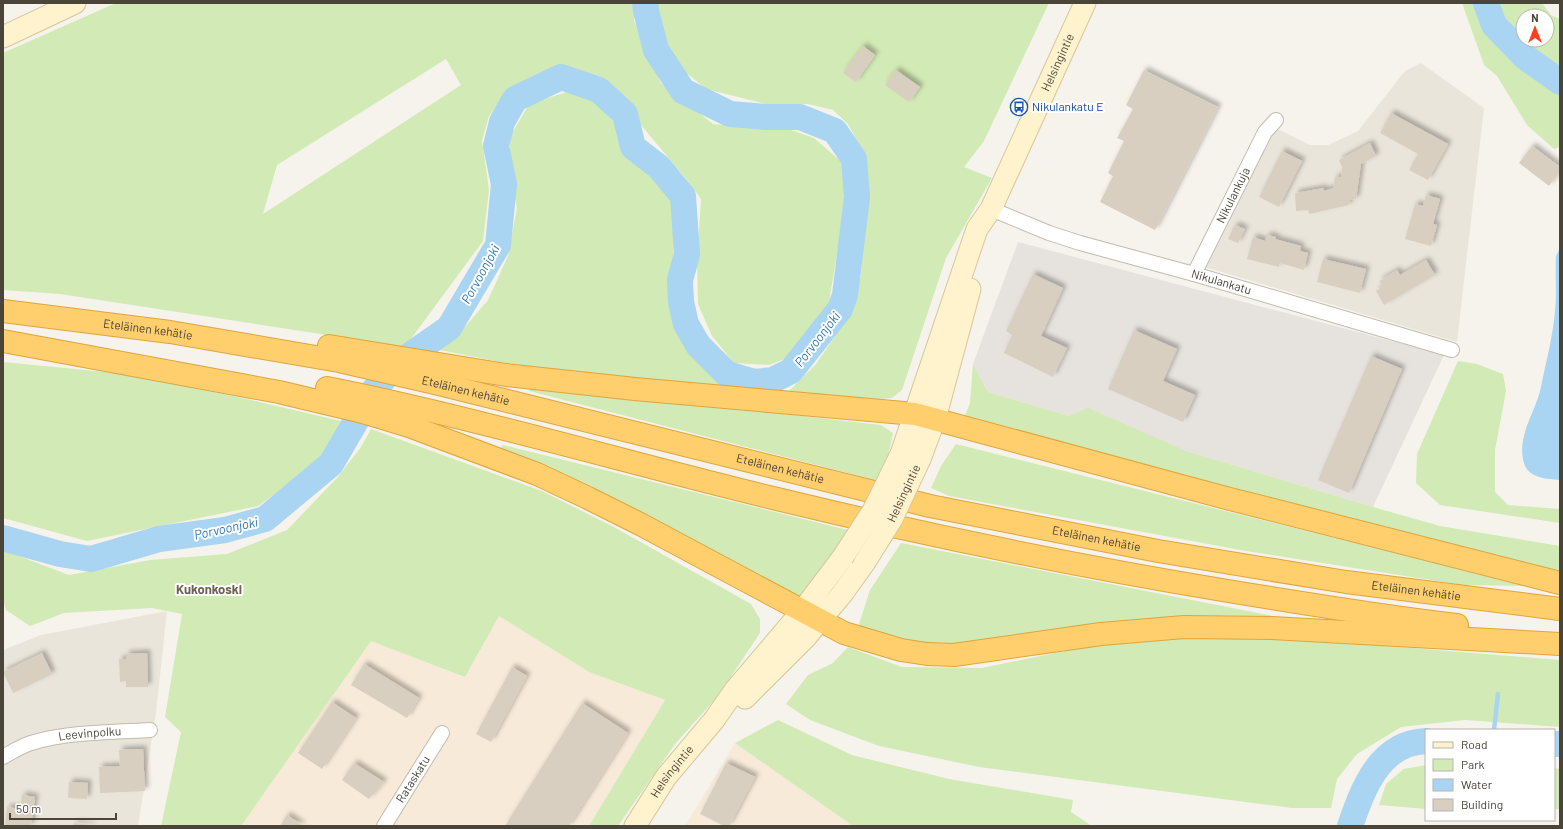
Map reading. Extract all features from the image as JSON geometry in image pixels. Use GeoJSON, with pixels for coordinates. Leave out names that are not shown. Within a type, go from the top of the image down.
{"type":"FeatureCollection","features":[{"type":"Feature","properties":{"kind":"highway","name":"Eteläinen kehätie"},"geometry":{"type":"LineString","coordinates":[[3,311],[344,355],[436,383],[788,472],[930,506],[1158,551],[1268,569],[1428,593],[1560,609]]}},
{"type":"Feature","properties":{"kind":"highway"},"geometry":{"type":"LineString","coordinates":[[3,341],[133,355],[319,393],[415,418],[1046,559],[1298,603],[1411,620],[1560,637]]}},
{"type":"Feature","properties":{"kind":"highway"},"geometry":{"type":"LineString","coordinates":[[344,355],[447,364],[506,375],[925,417],[1226,498],[1560,583]]}},
{"type":"Feature","properties":{"kind":"highway"},"geometry":{"type":"LineString","coordinates":[[415,418],[588,498],[640,524],[844,633],[901,650],[927,654],[954,655],[1140,630],[1223,627],[1560,644]]}},
{"type":"Feature","properties":{"kind":"main road"},"geometry":{"type":"LineString","coordinates":[[3,37],[75,3]]}},
{"type":"Feature","properties":{"kind":"main road","name":"Helsingintie"},"geometry":{"type":"LineString","coordinates":[[635,826],[666,777],[714,720],[735,690],[865,562],[892,519],[911,456],[970,288],[987,233],[992,209],[1085,3]]}},
{"type":"Feature","properties":{"kind":"main road","name":"Helsingintie"},"geometry":{"type":"LineString","coordinates":[[812,615],[843,557],[872,511],[911,456]]}},
{"type":"Feature","properties":{"kind":"street","name":"Nikulankuja"},"geometry":{"type":"LineString","coordinates":[[1194,274],[1265,132],[1276,120]]}},
{"type":"Feature","properties":{"kind":"street","name":"Nikulankatu"},"geometry":{"type":"LineString","coordinates":[[992,209],[1049,233],[1452,350]]}},
{"type":"Feature","properties":{"kind":"street","name":"Leevinpolku"},"geometry":{"type":"LineString","coordinates":[[3,757],[30,744],[53,738],[119,731],[150,730]]}},
{"type":"Feature","properties":{"kind":"street","name":"Rataskatu"},"geometry":{"type":"LineString","coordinates":[[384,826],[442,733]]}},
{"type":"Feature","properties":{"kind":"shaded area"},"geometry":{"type":"Polygon","coordinates":[[[1421,63],[1484,108],[1457,342],[1205,267],[1270,138],[1278,129],[1310,145],[1328,145],[1358,131],[1405,71],[1421,63]]]}},
{"type":"Feature","properties":{"kind":"shaded area"},"geometry":{"type":"Polygon","coordinates":[[[1018,242],[1444,355],[1373,507],[988,392],[973,364],[1018,242]]]}},
{"type":"Feature","properties":{"kind":"shaded area"},"geometry":{"type":"Polygon","coordinates":[[[167,611],[156,713],[138,826],[3,826],[3,650],[41,635],[167,611]]]}},
{"type":"Feature","properties":{"kind":"shaded area"},"geometry":{"type":"Polygon","coordinates":[[[499,616],[589,672],[665,700],[589,826],[241,826],[371,640],[465,677],[499,616]]]}},
{"type":"Feature","properties":{"kind":"shaded area"},"geometry":{"type":"Polygon","coordinates":[[[735,743],[745,750],[853,826],[685,826],[735,743]]]}},
{"type":"Feature","properties":{"kind":"green space"},"geometry":{"type":"Polygon","coordinates":[[[116,3],[634,3],[634,21],[661,83],[713,124],[791,130],[814,138],[843,163],[847,193],[826,320],[795,355],[769,365],[734,363],[712,336],[698,304],[697,261],[701,199],[688,181],[604,81],[559,66],[508,91],[489,116],[482,141],[489,190],[483,241],[405,347],[60,294],[3,290],[3,53],[116,3]],[[446,59],[277,165],[263,214],[461,85],[446,59]]]}},
{"type":"Feature","properties":{"kind":"green space"},"geometry":{"type":"Polygon","coordinates":[[[656,3],[1049,3],[984,141],[964,167],[992,178],[946,258],[902,390],[892,398],[864,400],[789,391],[816,364],[849,316],[861,275],[866,209],[865,155],[848,124],[833,110],[808,104],[766,104],[706,89],[678,66],[658,28],[656,3]]]}},
{"type":"Feature","properties":{"kind":"green space"},"geometry":{"type":"Polygon","coordinates":[[[1462,3],[1542,3],[1546,8],[1515,8],[1515,48],[1555,48],[1555,17],[1560,19],[1560,147],[1554,149],[1527,125],[1497,76],[1484,65],[1462,3]]]}},
{"type":"Feature","properties":{"kind":"green space"},"geometry":{"type":"Polygon","coordinates":[[[567,92],[595,100],[619,128],[625,155],[670,192],[675,211],[672,301],[689,345],[714,378],[740,388],[605,377],[500,362],[435,349],[465,327],[488,300],[508,256],[517,208],[508,164],[511,135],[529,104],[567,92]]]}},
{"type":"Feature","properties":{"kind":"green space"},"geometry":{"type":"Polygon","coordinates":[[[1458,361],[1477,364],[1503,374],[1506,391],[1495,450],[1495,492],[1508,505],[1560,509],[1560,523],[1440,505],[1416,483],[1417,454],[1458,361]]]}},
{"type":"Feature","properties":{"kind":"green space"},"geometry":{"type":"Polygon","coordinates":[[[3,362],[116,373],[238,397],[345,422],[319,462],[258,506],[87,541],[3,518],[3,362]]]}},
{"type":"Feature","properties":{"kind":"green space"},"geometry":{"type":"Polygon","coordinates":[[[973,364],[988,392],[1069,416],[1088,408],[1186,451],[1440,526],[1560,546],[1560,574],[964,418],[970,403],[973,364]]]}},
{"type":"Feature","properties":{"kind":"green space"},"geometry":{"type":"Polygon","coordinates":[[[531,385],[881,425],[893,433],[886,465],[879,481],[529,391],[531,385]]]}},
{"type":"Feature","properties":{"kind":"green space"},"geometry":{"type":"Polygon","coordinates":[[[371,429],[542,491],[612,526],[751,604],[760,619],[760,633],[718,696],[675,744],[618,826],[589,826],[665,700],[589,672],[499,616],[465,677],[371,641],[241,826],[161,826],[181,732],[165,717],[182,614],[152,608],[64,613],[30,626],[6,610],[3,599],[3,550],[69,575],[150,560],[227,554],[287,530],[337,478],[361,447],[371,429]]]}},
{"type":"Feature","properties":{"kind":"green space"},"geometry":{"type":"Polygon","coordinates":[[[956,444],[1527,586],[1463,585],[1246,551],[949,496],[931,488],[941,466],[956,444]]]}},
{"type":"Feature","properties":{"kind":"green space"},"geometry":{"type":"Polygon","coordinates":[[[503,445],[848,530],[827,565],[799,600],[500,449],[503,445]]]}},
{"type":"Feature","properties":{"kind":"green space"},"geometry":{"type":"Polygon","coordinates":[[[901,543],[1278,617],[1273,620],[1034,635],[925,647],[858,627],[870,590],[901,543]]]}},
{"type":"Feature","properties":{"kind":"green space"},"geometry":{"type":"Polygon","coordinates":[[[1203,637],[1350,643],[1560,660],[1560,727],[1465,720],[1401,727],[1357,754],[1337,779],[1331,808],[1292,808],[979,767],[879,746],[810,720],[786,704],[808,675],[833,663],[848,647],[902,667],[982,668],[1099,644],[1203,637]]]}},
{"type":"Feature","properties":{"kind":"green space"},"geometry":{"type":"Polygon","coordinates":[[[778,720],[852,755],[949,779],[1073,800],[1071,812],[1092,826],[853,826],[735,743],[778,720]]]}},
{"type":"Feature","properties":{"kind":"green space"},"geometry":{"type":"Polygon","coordinates":[[[1425,765],[1425,809],[1379,805],[1386,784],[1404,769],[1425,765]]]}},
{"type":"Feature","properties":{"kind":"green space"},"geometry":{"type":"Polygon","coordinates":[[[1555,768],[1560,769],[1560,809],[1555,809],[1555,768]]]}},
{"type":"Feature","properties":{"kind":"water"},"geometry":{"type":"Polygon","coordinates":[[[1560,248],[1560,480],[1539,477],[1529,472],[1524,463],[1522,453],[1525,434],[1539,396],[1551,339],[1556,304],[1556,256],[1560,248]]]}},
{"type":"Feature","properties":{"kind":"building"},"geometry":{"type":"Polygon","coordinates":[[[863,46],[875,55],[856,82],[843,73],[863,46]]]}},
{"type":"Feature","properties":{"kind":"building"},"geometry":{"type":"Polygon","coordinates":[[[896,70],[920,87],[909,102],[885,85],[896,70]]]}},
{"type":"Feature","properties":{"kind":"building"},"geometry":{"type":"Polygon","coordinates":[[[1144,70],[1218,107],[1155,230],[1100,202],[1113,176],[1108,173],[1124,141],[1117,138],[1133,109],[1126,105],[1144,70]]]}},
{"type":"Feature","properties":{"kind":"building"},"geometry":{"type":"Polygon","coordinates":[[[1391,113],[1448,144],[1428,180],[1409,170],[1418,154],[1380,133],[1391,113]]]}},
{"type":"Feature","properties":{"kind":"building"},"geometry":{"type":"Polygon","coordinates":[[[1370,143],[1376,156],[1361,164],[1356,199],[1350,200],[1349,205],[1309,214],[1308,210],[1296,211],[1295,193],[1324,188],[1324,191],[1333,188],[1335,177],[1341,177],[1342,167],[1339,160],[1370,143]]]}},
{"type":"Feature","properties":{"kind":"building"},"geometry":{"type":"Polygon","coordinates":[[[1532,146],[1560,167],[1560,171],[1549,186],[1519,163],[1532,146]]]}},
{"type":"Feature","properties":{"kind":"building"},"geometry":{"type":"Polygon","coordinates":[[[1282,151],[1302,161],[1279,207],[1259,197],[1282,151]]]}},
{"type":"Feature","properties":{"kind":"building"},"geometry":{"type":"Polygon","coordinates":[[[1426,195],[1440,199],[1433,224],[1437,225],[1431,246],[1405,239],[1415,204],[1423,206],[1426,195]]]}},
{"type":"Feature","properties":{"kind":"building"},"geometry":{"type":"Polygon","coordinates":[[[1235,225],[1245,229],[1238,243],[1228,239],[1235,225]]]}},
{"type":"Feature","properties":{"kind":"building"},"geometry":{"type":"Polygon","coordinates":[[[1267,235],[1276,237],[1275,239],[1301,246],[1300,251],[1308,253],[1304,270],[1280,263],[1279,267],[1247,259],[1253,237],[1265,241],[1267,235]]]}},
{"type":"Feature","properties":{"kind":"building"},"geometry":{"type":"Polygon","coordinates":[[[1323,259],[1366,269],[1360,293],[1317,282],[1323,259]]]}},
{"type":"Feature","properties":{"kind":"building"},"geometry":{"type":"Polygon","coordinates":[[[1426,260],[1435,275],[1384,305],[1376,291],[1383,286],[1379,281],[1397,270],[1400,275],[1426,260]]]}},
{"type":"Feature","properties":{"kind":"building"},"geometry":{"type":"Polygon","coordinates":[[[1033,274],[1063,288],[1041,336],[1067,348],[1053,377],[1004,353],[1012,335],[1006,331],[1033,274]]]}},
{"type":"Feature","properties":{"kind":"building"},"geometry":{"type":"Polygon","coordinates":[[[1134,330],[1177,349],[1163,381],[1195,395],[1183,422],[1108,389],[1134,330]]]}},
{"type":"Feature","properties":{"kind":"building"},"geometry":{"type":"Polygon","coordinates":[[[1371,356],[1402,369],[1349,493],[1318,480],[1371,356]]]}},
{"type":"Feature","properties":{"kind":"building"},"geometry":{"type":"Polygon","coordinates":[[[42,653],[52,674],[13,693],[3,672],[42,653]]]}},
{"type":"Feature","properties":{"kind":"building"},"geometry":{"type":"Polygon","coordinates":[[[147,653],[148,687],[126,687],[126,681],[120,682],[119,659],[126,659],[126,654],[147,653]]]}},
{"type":"Feature","properties":{"kind":"building"},"geometry":{"type":"Polygon","coordinates":[[[364,664],[419,698],[407,718],[351,685],[364,664]]]}},
{"type":"Feature","properties":{"kind":"building"},"geometry":{"type":"Polygon","coordinates":[[[512,667],[527,676],[491,742],[476,734],[512,667]]]}},
{"type":"Feature","properties":{"kind":"building"},"geometry":{"type":"Polygon","coordinates":[[[332,702],[356,718],[322,769],[298,753],[332,702]]]}},
{"type":"Feature","properties":{"kind":"building"},"geometry":{"type":"Polygon","coordinates":[[[582,703],[628,733],[569,826],[505,826],[582,703]]]}},
{"type":"Feature","properties":{"kind":"building"},"geometry":{"type":"Polygon","coordinates":[[[143,749],[145,791],[100,793],[99,767],[120,766],[119,750],[143,749]]]}},
{"type":"Feature","properties":{"kind":"building"},"geometry":{"type":"Polygon","coordinates":[[[354,763],[384,782],[369,799],[342,780],[354,763]]]}},
{"type":"Feature","properties":{"kind":"building"},"geometry":{"type":"Polygon","coordinates":[[[726,763],[755,777],[729,826],[724,826],[700,814],[726,763]]]}},
{"type":"Feature","properties":{"kind":"building"},"geometry":{"type":"Polygon","coordinates":[[[69,782],[88,783],[87,799],[68,798],[69,782]]]}},
{"type":"Feature","properties":{"kind":"building"},"geometry":{"type":"Polygon","coordinates":[[[22,795],[35,797],[31,826],[5,826],[7,807],[20,809],[22,795]]]}},
{"type":"Feature","properties":{"kind":"building"},"geometry":{"type":"Polygon","coordinates":[[[287,815],[303,826],[280,826],[287,815]]]}},
{"type":"Feature","properties":{"kind":"building"},"geometry":{"type":"Polygon","coordinates":[[[74,823],[92,825],[92,826],[73,826],[74,823]]]}},
{"type":"Feature","properties":{"kind":"waterway","name":"Porvoonjoki"},"geometry":{"type":"LineString","coordinates":[[3,538],[60,554],[91,559],[159,539],[225,530],[265,519],[331,464],[374,390],[396,365],[449,328],[498,245],[504,184],[496,146],[502,122],[515,99],[561,77],[599,90],[625,114],[633,147],[659,167],[683,196],[687,254],[680,280],[681,302],[686,324],[698,345],[727,374],[754,382],[773,380],[791,371],[840,309],[845,295],[857,197],[854,159],[835,131],[800,117],[767,117],[730,114],[683,91],[656,50],[645,3]]}},
{"type":"Feature","properties":{"kind":"waterway","name":"Porvoonjoki"},"geometry":{"type":"LineString","coordinates":[[1486,3],[1494,25],[1525,57],[1560,82]]}},
{"type":"Feature","properties":{"kind":"waterway"},"geometry":{"type":"LineString","coordinates":[[1494,729],[1498,694]]}},
{"type":"Feature","properties":{"kind":"waterway","name":"Porvoonjoki"},"geometry":{"type":"LineString","coordinates":[[1350,826],[1367,783],[1375,770],[1396,750],[1410,744],[1425,741]]}},
{"type":"Feature","properties":{"kind":"waterway","name":"Porvoonjoki"},"geometry":{"type":"LineString","coordinates":[[1555,744],[1560,744]]}},
{"type":"Feature","properties":{"kind":"place","name":"Nikulankatu E"},"geometry":{"type":"Point","coordinates":[1019,107]}},
{"type":"Feature","properties":{"kind":"district","name":"Kukonkoski"},"geometry":{"type":"Point","coordinates":[209,589]}}]}
